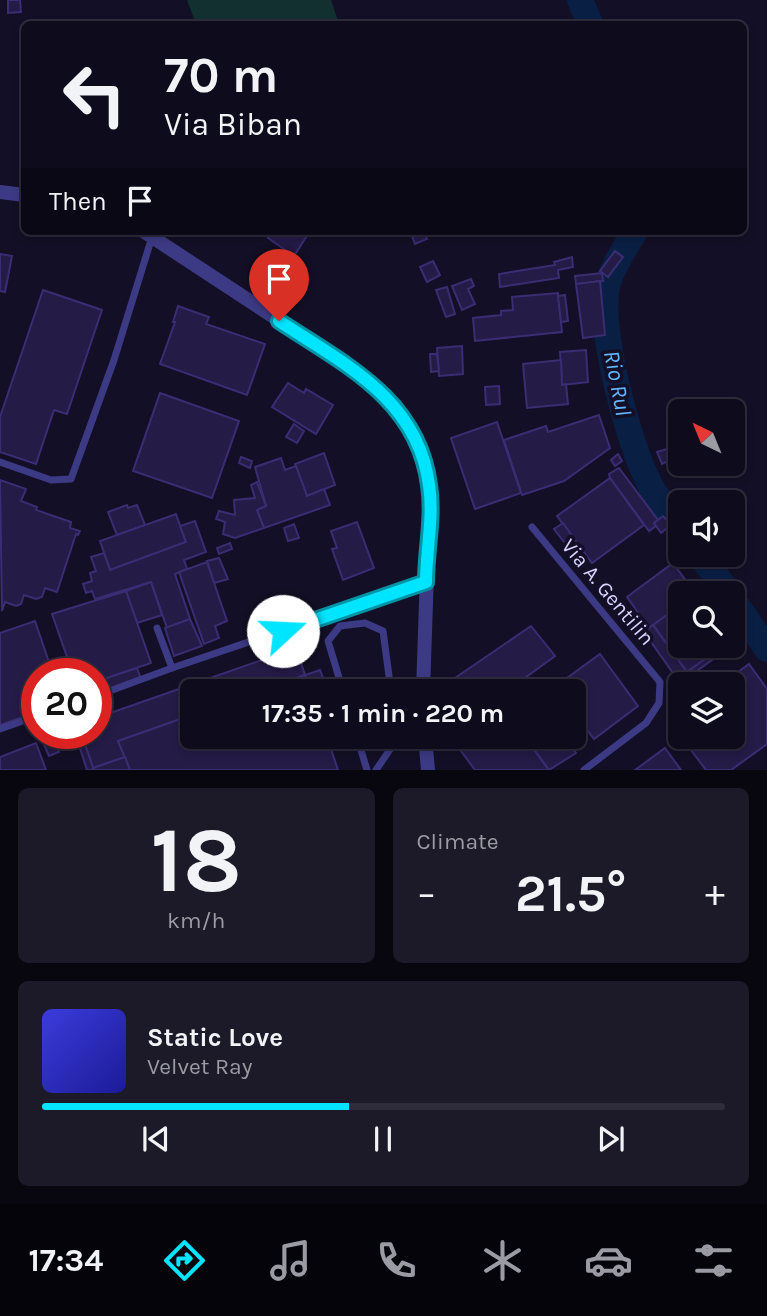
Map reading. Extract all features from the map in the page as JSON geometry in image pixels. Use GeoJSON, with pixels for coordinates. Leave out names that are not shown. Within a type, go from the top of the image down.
{"type":"FeatureCollection","features":[{"type":"Feature","properties":{"kind":"street"},"geometry":{"type":"LineString","coordinates":[[0,192],[21,195]]}},
{"type":"Feature","properties":{"kind":"street"},"geometry":{"type":"LineString","coordinates":[[150,235],[344,363],[396,406],[418,443],[429,485],[423,679]]}},
{"type":"Feature","properties":{"kind":"street"},"geometry":{"type":"LineString","coordinates":[[426,749],[428,770]]}},
{"type":"Feature","properties":{"kind":"lane"},"geometry":{"type":"LineString","coordinates":[[0,462],[51,480],[71,480],[114,360],[148,235]]}},
{"type":"Feature","properties":{"kind":"lane","name":"Via A. Gentilin"},"geometry":{"type":"LineString","coordinates":[[531,527],[660,682],[659,703],[646,723],[584,770]]}},
{"type":"Feature","properties":{"kind":"lane"},"geometry":{"type":"LineString","coordinates":[[112,690],[426,582]]}},
{"type":"Feature","properties":{"kind":"lane"},"geometry":{"type":"LineString","coordinates":[[339,679],[328,641],[340,626],[365,622],[383,631],[389,679]]}},
{"type":"Feature","properties":{"kind":"lane"},"geometry":{"type":"LineString","coordinates":[[158,628],[172,668]]}},
{"type":"Feature","properties":{"kind":"lane"},"geometry":{"type":"LineString","coordinates":[[0,729],[21,722]]}},
{"type":"Feature","properties":{"kind":"lane"},"geometry":{"type":"LineString","coordinates":[[361,749],[367,770]]}},
{"type":"Feature","properties":{"kind":"lane"},"geometry":{"type":"LineString","coordinates":[[376,770],[390,749]]}},
{"type":"Feature","properties":{"kind":"green space"},"geometry":{"type":"Polygon","coordinates":[[[187,0],[331,0],[338,21],[195,21],[187,0]]]}},
{"type":"Feature","properties":{"kind":"building"},"geometry":{"type":"Polygon","coordinates":[[[8,0],[20,0],[21,12],[8,13],[8,0]]]}},
{"type":"Feature","properties":{"kind":"building"},"geometry":{"type":"Polygon","coordinates":[[[270,235],[307,235],[294,256],[268,238],[270,235]]]}},
{"type":"Feature","properties":{"kind":"building"},"geometry":{"type":"Polygon","coordinates":[[[412,235],[426,235],[427,239],[415,244],[412,235]]]}},
{"type":"Feature","properties":{"kind":"building"},"geometry":{"type":"Polygon","coordinates":[[[615,251],[623,257],[608,277],[600,271],[615,251]]]}},
{"type":"Feature","properties":{"kind":"building"},"geometry":{"type":"Polygon","coordinates":[[[0,254],[12,256],[5,292],[0,291],[0,254]]]}},
{"type":"Feature","properties":{"kind":"building"},"geometry":{"type":"Polygon","coordinates":[[[572,257],[573,267],[558,270],[559,278],[500,287],[499,274],[555,265],[554,262],[572,257]]]}},
{"type":"Feature","properties":{"kind":"building"},"geometry":{"type":"Polygon","coordinates":[[[433,261],[440,275],[427,282],[420,267],[433,261]]]}},
{"type":"Feature","properties":{"kind":"building"},"geometry":{"type":"Polygon","coordinates":[[[602,273],[603,281],[576,284],[575,276],[602,273]]]}},
{"type":"Feature","properties":{"kind":"building"},"geometry":{"type":"Polygon","coordinates":[[[471,279],[474,286],[468,289],[475,304],[462,310],[452,286],[471,279]]]}},
{"type":"Feature","properties":{"kind":"building"},"geometry":{"type":"Polygon","coordinates":[[[600,281],[605,335],[583,338],[576,284],[600,281]]]}},
{"type":"Feature","properties":{"kind":"building"},"geometry":{"type":"Polygon","coordinates":[[[447,287],[455,314],[446,317],[436,290],[447,287]]]}},
{"type":"Feature","properties":{"kind":"building"},"geometry":{"type":"Polygon","coordinates":[[[43,290],[102,310],[67,414],[54,410],[36,464],[0,452],[0,417],[43,290]]]}},
{"type":"Feature","properties":{"kind":"building"},"geometry":{"type":"Polygon","coordinates":[[[558,293],[562,332],[475,341],[473,318],[501,315],[501,311],[513,310],[512,297],[558,293]]]}},
{"type":"Feature","properties":{"kind":"building"},"geometry":{"type":"Polygon","coordinates":[[[565,295],[568,321],[561,322],[558,296],[565,295]]]}},
{"type":"Feature","properties":{"kind":"building"},"geometry":{"type":"Polygon","coordinates":[[[178,306],[209,317],[206,324],[265,344],[247,395],[160,364],[178,306]]]}},
{"type":"Feature","properties":{"kind":"building"},"geometry":{"type":"Polygon","coordinates":[[[462,346],[463,374],[439,376],[437,348],[462,346]]]}},
{"type":"Feature","properties":{"kind":"building"},"geometry":{"type":"Polygon","coordinates":[[[586,350],[588,382],[562,385],[560,352],[586,350]]]}},
{"type":"Feature","properties":{"kind":"building"},"geometry":{"type":"Polygon","coordinates":[[[430,354],[437,354],[439,371],[431,372],[430,354]]]}},
{"type":"Feature","properties":{"kind":"building"},"geometry":{"type":"Polygon","coordinates":[[[561,360],[562,385],[566,384],[568,404],[527,408],[523,364],[561,360]]]}},
{"type":"Feature","properties":{"kind":"building"},"geometry":{"type":"Polygon","coordinates":[[[288,383],[304,393],[306,389],[333,405],[316,434],[272,407],[288,383]]]}},
{"type":"Feature","properties":{"kind":"building"},"geometry":{"type":"Polygon","coordinates":[[[499,386],[500,404],[486,405],[485,387],[499,386]]]}},
{"type":"Feature","properties":{"kind":"building"},"geometry":{"type":"Polygon","coordinates":[[[160,393],[239,421],[212,498],[133,471],[160,393]]]}},
{"type":"Feature","properties":{"kind":"building"},"geometry":{"type":"Polygon","coordinates":[[[599,415],[610,448],[564,481],[522,495],[504,440],[546,426],[548,432],[599,415]]]}},
{"type":"Feature","properties":{"kind":"building"},"geometry":{"type":"Polygon","coordinates":[[[497,422],[521,493],[475,509],[451,438],[497,422]]]}},
{"type":"Feature","properties":{"kind":"building"},"geometry":{"type":"Polygon","coordinates":[[[294,424],[304,431],[297,443],[286,437],[294,424]]]}},
{"type":"Feature","properties":{"kind":"building"},"geometry":{"type":"Polygon","coordinates":[[[667,449],[668,461],[662,464],[657,452],[667,449]]]}},
{"type":"Feature","properties":{"kind":"building"},"geometry":{"type":"Polygon","coordinates":[[[324,453],[335,485],[307,496],[295,464],[324,453]]]}},
{"type":"Feature","properties":{"kind":"building"},"geometry":{"type":"Polygon","coordinates":[[[618,454],[622,461],[615,466],[611,460],[618,454]]]}},
{"type":"Feature","properties":{"kind":"building"},"geometry":{"type":"Polygon","coordinates":[[[241,457],[252,461],[250,468],[239,463],[241,457]]]}},
{"type":"Feature","properties":{"kind":"building"},"geometry":{"type":"Polygon","coordinates":[[[281,458],[285,470],[296,466],[307,496],[324,489],[330,505],[264,528],[257,510],[266,506],[255,467],[281,458]]]}},
{"type":"Feature","properties":{"kind":"building"},"geometry":{"type":"Polygon","coordinates":[[[619,468],[658,520],[654,523],[656,526],[649,531],[610,478],[609,474],[619,468]]]}},
{"type":"Feature","properties":{"kind":"building"},"geometry":{"type":"Polygon","coordinates":[[[610,478],[644,525],[592,563],[557,516],[610,478]]]}},
{"type":"Feature","properties":{"kind":"building"},"geometry":{"type":"Polygon","coordinates":[[[0,480],[26,489],[21,501],[37,507],[36,510],[71,522],[70,528],[80,531],[76,534],[57,592],[45,588],[42,597],[36,599],[24,595],[21,604],[16,606],[5,602],[2,611],[0,480]]]}},
{"type":"Feature","properties":{"kind":"building"},"geometry":{"type":"Polygon","coordinates":[[[257,482],[266,506],[257,510],[264,528],[235,538],[223,534],[225,522],[216,519],[219,511],[235,515],[234,500],[255,498],[251,485],[257,482]]]}},
{"type":"Feature","properties":{"kind":"building"},"geometry":{"type":"Polygon","coordinates":[[[127,505],[128,508],[137,505],[145,525],[117,535],[108,512],[127,505]]]}},
{"type":"Feature","properties":{"kind":"building"},"geometry":{"type":"Polygon","coordinates":[[[176,514],[186,542],[110,570],[100,541],[176,514]]]}},
{"type":"Feature","properties":{"kind":"building"},"geometry":{"type":"Polygon","coordinates":[[[663,516],[668,522],[668,527],[661,533],[654,523],[663,516]]]}},
{"type":"Feature","properties":{"kind":"building"},"geometry":{"type":"Polygon","coordinates":[[[195,521],[206,552],[184,560],[187,569],[175,574],[190,619],[167,628],[151,582],[95,599],[92,591],[86,593],[83,584],[92,581],[90,573],[96,571],[91,557],[104,553],[110,570],[186,542],[180,526],[195,521]]]}},
{"type":"Feature","properties":{"kind":"building"},"geometry":{"type":"Polygon","coordinates":[[[357,522],[374,568],[343,580],[332,549],[337,548],[331,531],[357,522]]]}},
{"type":"Feature","properties":{"kind":"building"},"geometry":{"type":"Polygon","coordinates":[[[563,523],[573,537],[564,542],[554,529],[563,523]]]}},
{"type":"Feature","properties":{"kind":"building"},"geometry":{"type":"Polygon","coordinates":[[[294,524],[299,538],[288,541],[284,528],[294,524]]]}},
{"type":"Feature","properties":{"kind":"building"},"geometry":{"type":"Polygon","coordinates":[[[230,543],[232,549],[219,554],[217,548],[230,543]]]}},
{"type":"Feature","properties":{"kind":"building"},"geometry":{"type":"Polygon","coordinates":[[[219,558],[228,579],[214,583],[207,561],[219,558]]]}},
{"type":"Feature","properties":{"kind":"building"},"geometry":{"type":"Polygon","coordinates":[[[207,562],[227,621],[215,626],[219,638],[204,644],[179,572],[207,562]]]}},
{"type":"Feature","properties":{"kind":"building"},"geometry":{"type":"Polygon","coordinates":[[[668,567],[676,567],[686,581],[668,581],[668,614],[649,628],[627,597],[668,567]]]}},
{"type":"Feature","properties":{"kind":"building"},"geometry":{"type":"Polygon","coordinates":[[[151,582],[162,615],[137,623],[126,591],[151,582]]]}},
{"type":"Feature","properties":{"kind":"building"},"geometry":{"type":"Polygon","coordinates":[[[126,591],[151,663],[112,676],[112,658],[67,658],[52,614],[126,591]]]}},
{"type":"Feature","properties":{"kind":"building"},"geometry":{"type":"Polygon","coordinates":[[[668,614],[668,646],[653,625],[668,614]]]}},
{"type":"Feature","properties":{"kind":"building"},"geometry":{"type":"Polygon","coordinates":[[[190,619],[202,646],[174,656],[165,628],[190,619]]]}},
{"type":"Feature","properties":{"kind":"building"},"geometry":{"type":"Polygon","coordinates":[[[35,621],[48,658],[21,658],[21,718],[0,725],[0,633],[35,621]]]}},
{"type":"Feature","properties":{"kind":"building"},"geometry":{"type":"Polygon","coordinates":[[[653,625],[668,646],[668,658],[677,658],[687,672],[672,672],[644,632],[653,625]]]}},
{"type":"Feature","properties":{"kind":"building"},"geometry":{"type":"Polygon","coordinates":[[[531,626],[555,656],[523,679],[455,678],[531,626]]]}},
{"type":"Feature","properties":{"kind":"building"},"geometry":{"type":"Polygon","coordinates":[[[296,648],[305,675],[294,679],[207,679],[296,648]]]}},
{"type":"Feature","properties":{"kind":"building"},"geometry":{"type":"Polygon","coordinates":[[[600,654],[638,706],[594,739],[586,728],[586,679],[566,679],[600,654]]]}},
{"type":"Feature","properties":{"kind":"building"},"geometry":{"type":"Polygon","coordinates":[[[677,658],[707,658],[687,672],[677,658]]]}},
{"type":"Feature","properties":{"kind":"building"},"geometry":{"type":"Polygon","coordinates":[[[706,658],[712,660],[695,672],[687,672],[706,658]]]}},
{"type":"Feature","properties":{"kind":"building"},"geometry":{"type":"Polygon","coordinates":[[[749,664],[767,689],[767,744],[731,770],[706,770],[690,749],[745,749],[745,672],[738,672],[749,664]]]}},
{"type":"Feature","properties":{"kind":"building"},"geometry":{"type":"Polygon","coordinates":[[[137,668],[141,679],[112,688],[112,676],[137,668]]]}},
{"type":"Feature","properties":{"kind":"building"},"geometry":{"type":"Polygon","coordinates":[[[320,670],[323,679],[306,679],[305,675],[320,670]]]}},
{"type":"Feature","properties":{"kind":"building"},"geometry":{"type":"Polygon","coordinates":[[[180,689],[180,719],[118,741],[125,757],[93,768],[86,749],[112,749],[112,712],[180,689]]]}},
{"type":"Feature","properties":{"kind":"building"},"geometry":{"type":"Polygon","coordinates":[[[180,719],[180,749],[331,749],[338,770],[130,770],[118,741],[180,719]]]}},
{"type":"Feature","properties":{"kind":"building"},"geometry":{"type":"Polygon","coordinates":[[[665,748],[681,770],[635,770],[665,748]]]}},
{"type":"Feature","properties":{"kind":"building"},"geometry":{"type":"Polygon","coordinates":[[[21,749],[38,749],[46,770],[0,770],[0,757],[21,749]]]}},
{"type":"Feature","properties":{"kind":"building"},"geometry":{"type":"Polygon","coordinates":[[[46,749],[58,749],[59,752],[49,756],[46,749]]]}},
{"type":"Feature","properties":{"kind":"building"},"geometry":{"type":"Polygon","coordinates":[[[80,749],[87,749],[94,770],[87,770],[80,749]]]}},
{"type":"Feature","properties":{"kind":"building"},"geometry":{"type":"Polygon","coordinates":[[[534,749],[549,770],[475,770],[461,751],[534,749]]]}},
{"type":"Feature","properties":{"kind":"building"},"geometry":{"type":"Polygon","coordinates":[[[534,749],[573,749],[576,753],[549,770],[534,749]]]}},
{"type":"Feature","properties":{"kind":"building"},"geometry":{"type":"Polygon","coordinates":[[[125,757],[130,770],[93,768],[125,757]]]}},
{"type":"Feature","properties":{"kind":"waterway","name":"Rio Rul"},"geometry":{"type":"LineString","coordinates":[[580,0],[589,21]]}},
{"type":"Feature","properties":{"kind":"waterway","name":"Rio Rul"},"geometry":{"type":"LineString","coordinates":[[633,235],[608,283],[605,302],[610,355],[633,443],[653,491],[668,511]]}},
{"type":"Feature","properties":{"kind":"waterway","name":"Rio Rul"},"geometry":{"type":"LineString","coordinates":[[709,567],[720,581]]}},
{"type":"Feature","properties":{"kind":"waterway","name":"Rio Rul"},"geometry":{"type":"LineString","coordinates":[[745,617],[767,649]]}},
{"type":"Feature","properties":{"kind":"route"},"geometry":{"type":"LineString","coordinates":[[279,321],[344,363],[396,406],[418,443],[430,499],[426,582],[283,631]]}}]}
